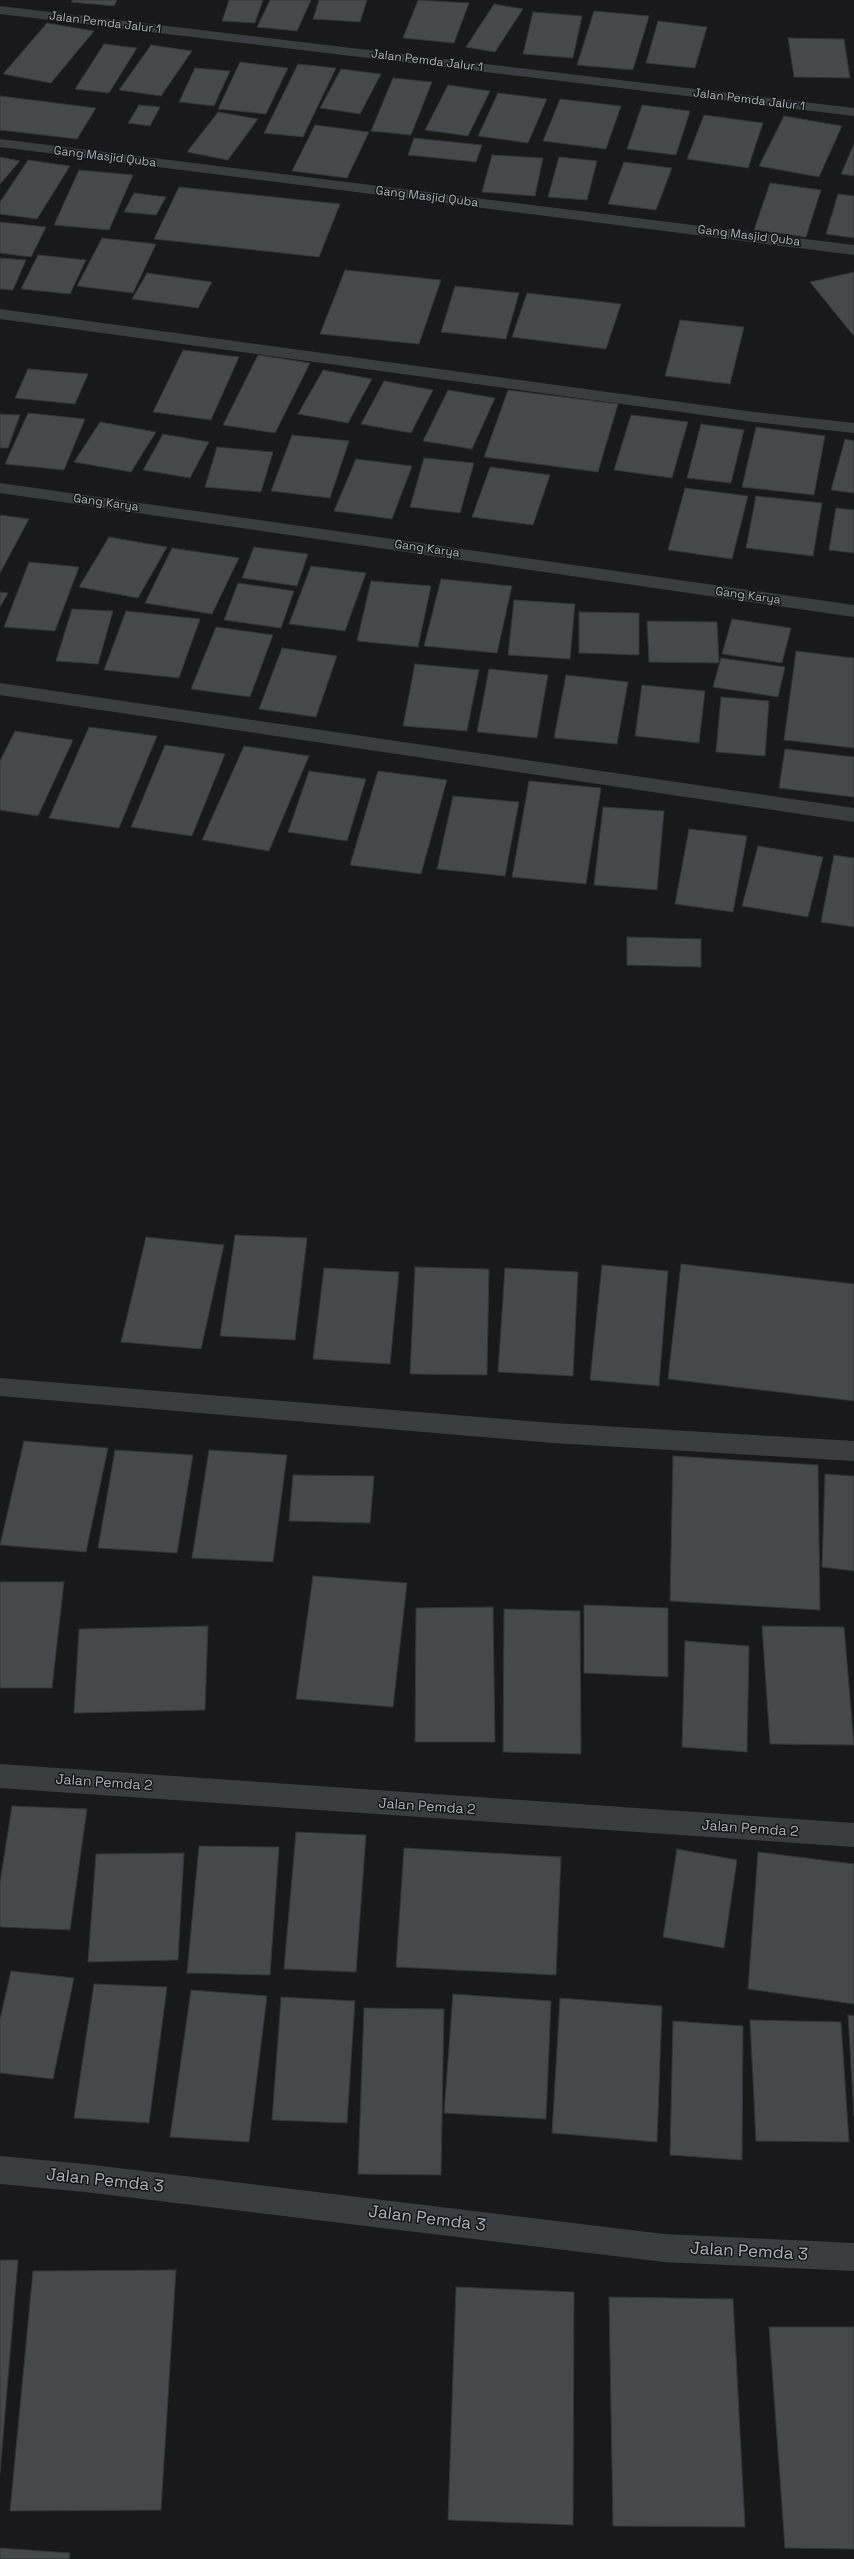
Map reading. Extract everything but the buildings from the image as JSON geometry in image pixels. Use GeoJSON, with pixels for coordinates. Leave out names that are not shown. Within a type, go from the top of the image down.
{"type":"FeatureCollection","features":[{"type":"Feature","properties":{"kind":"street","name":"Jalan Pemda Jalur 1"},"geometry":{"type":"LineString","coordinates":[[0,10],[854,112]]}},
{"type":"Feature","properties":{"kind":"street","name":"Gang Masjid Quba"},"geometry":{"type":"LineString","coordinates":[[0,144],[854,250]]}},
{"type":"Feature","properties":{"kind":"street"},"geometry":{"type":"LineString","coordinates":[[0,314],[746,416],[854,428]]}},
{"type":"Feature","properties":{"kind":"street","name":"Gang Karya"},"geometry":{"type":"LineString","coordinates":[[0,488],[854,611]]}},
{"type":"Feature","properties":{"kind":"street"},"geometry":{"type":"LineString","coordinates":[[0,689],[854,815]]}},
{"type":"Feature","properties":{"kind":"street"},"geometry":{"type":"LineString","coordinates":[[0,1387],[553,1434],[854,1451]]}},
{"type":"Feature","properties":{"kind":"street","name":"Jalan Pemda 2"},"geometry":{"type":"LineString","coordinates":[[0,1776],[854,1835]]}},
{"type":"Feature","properties":{"kind":"street","name":"Jalan Pemda 3"},"geometry":{"type":"LineString","coordinates":[[0,2170],[86,2178],[664,2248],[854,2258]]}}]}
